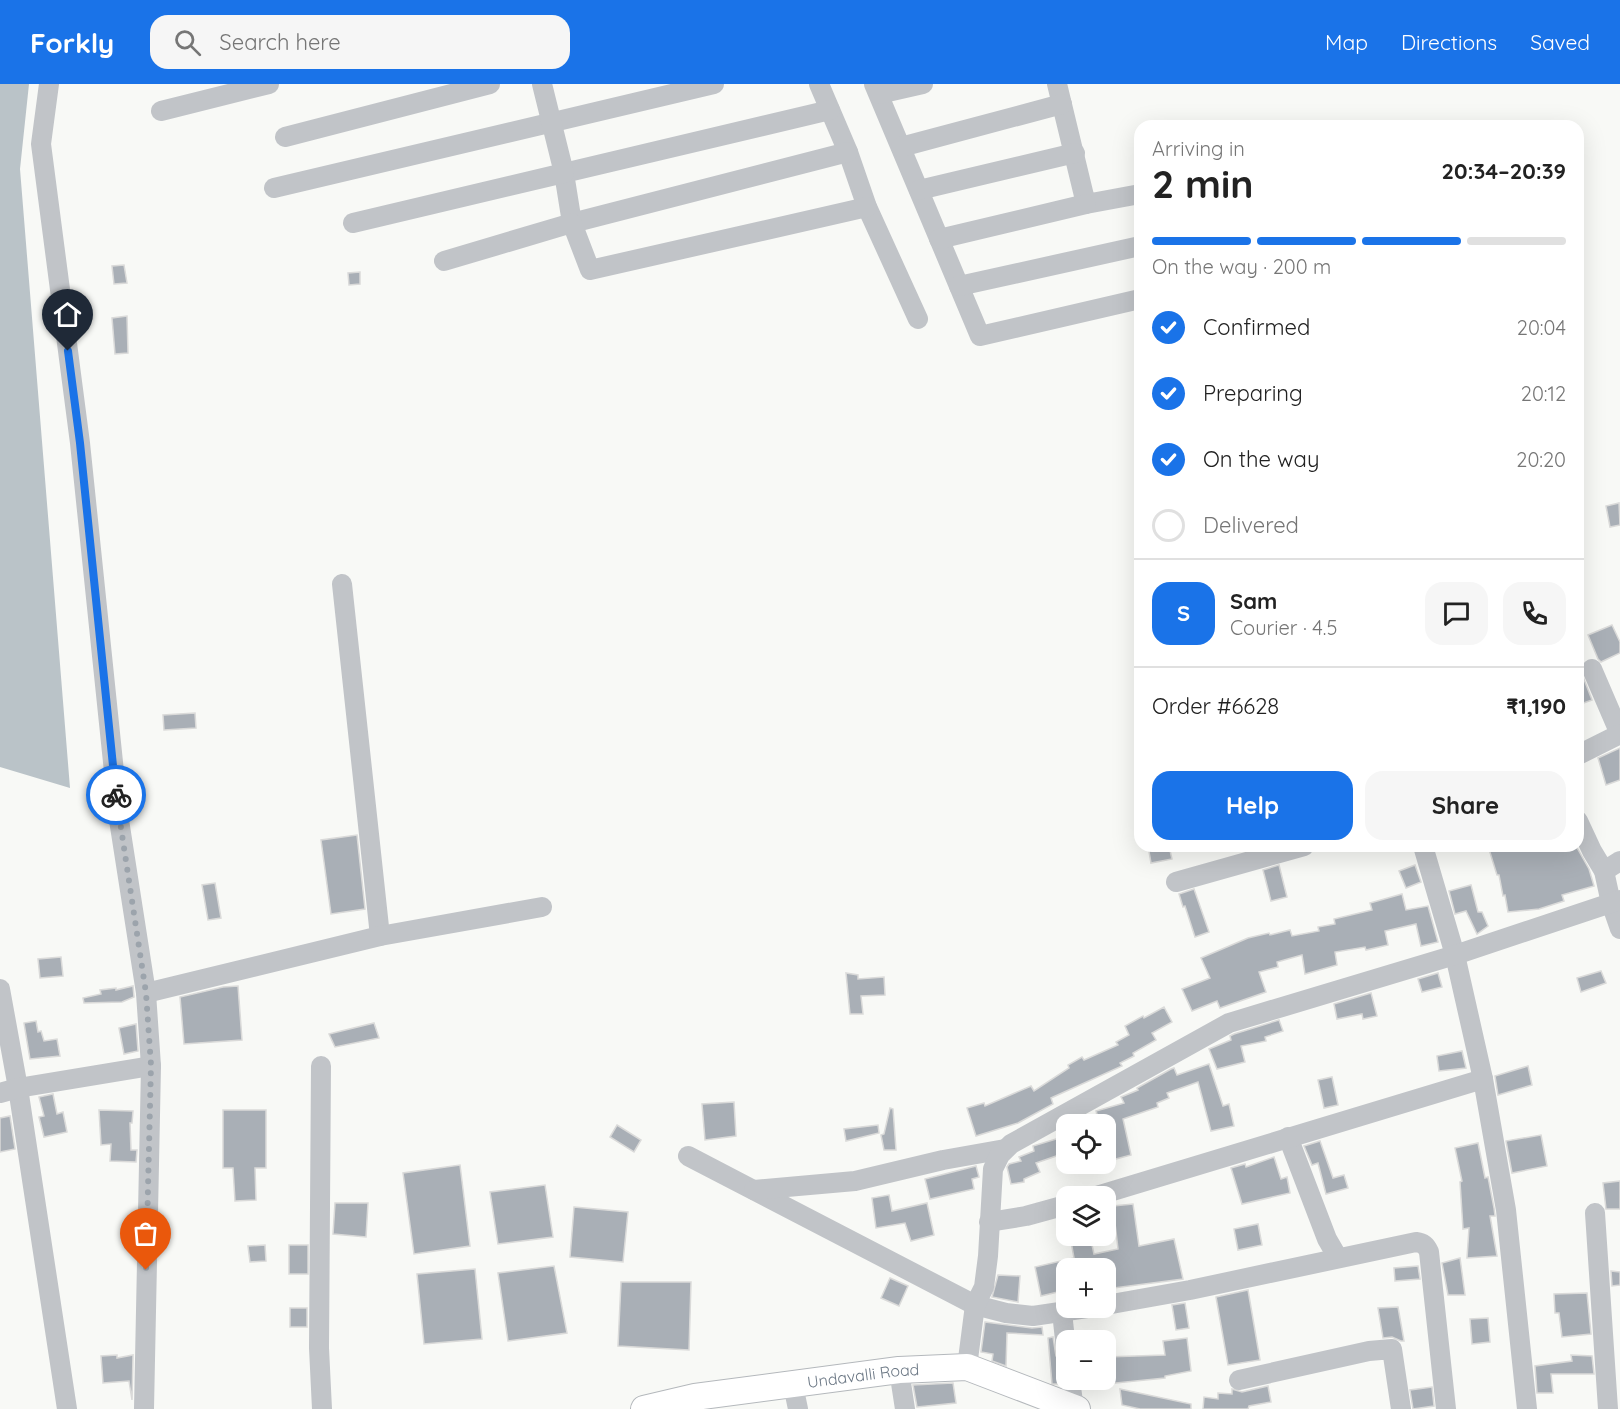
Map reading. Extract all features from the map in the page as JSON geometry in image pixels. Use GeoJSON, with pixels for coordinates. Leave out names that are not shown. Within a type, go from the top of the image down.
{"type":"FeatureCollection","features":[{"type":"Feature","properties":{"kind":"main road","name":"Undavalli Road"},"geometry":{"type":"LineString","coordinates":[[644,1409],[696,1403],[795,1397],[899,1370],[967,1368],[1075,1408]]}},
{"type":"Feature","properties":{"kind":"street"},"geometry":{"type":"LineString","coordinates":[[49,84],[41,144],[80,443],[119,820],[146,993],[151,1065],[144,1409]]}},
{"type":"Feature","properties":{"kind":"street"},"geometry":{"type":"LineString","coordinates":[[161,111],[269,84]]}},
{"type":"Feature","properties":{"kind":"street"},"geometry":{"type":"LineString","coordinates":[[285,137],[490,84]]}},
{"type":"Feature","properties":{"kind":"street"},"geometry":{"type":"LineString","coordinates":[[542,84],[564,173],[572,224],[590,270],[867,207]]}},
{"type":"Feature","properties":{"kind":"street"},"geometry":{"type":"LineString","coordinates":[[274,188],[714,84]]}},
{"type":"Feature","properties":{"kind":"street"},"geometry":{"type":"LineString","coordinates":[[819,84],[848,152],[867,207],[918,319]]}},
{"type":"Feature","properties":{"kind":"street"},"geometry":{"type":"LineString","coordinates":[[923,84],[877,89],[980,336],[1134,300]]}},
{"type":"Feature","properties":{"kind":"street"},"geometry":{"type":"LineString","coordinates":[[1057,84],[1086,204]]}},
{"type":"Feature","properties":{"kind":"street"},"geometry":{"type":"LineString","coordinates":[[901,147],[1062,104]]}},
{"type":"Feature","properties":{"kind":"street"},"geometry":{"type":"LineString","coordinates":[[353,223],[830,110]]}},
{"type":"Feature","properties":{"kind":"street"},"geometry":{"type":"LineString","coordinates":[[444,261],[572,224],[848,152]]}},
{"type":"Feature","properties":{"kind":"street"},"geometry":{"type":"LineString","coordinates":[[919,190],[1075,153]]}},
{"type":"Feature","properties":{"kind":"street"},"geometry":{"type":"LineString","coordinates":[[939,239],[1086,204],[1134,195]]}},
{"type":"Feature","properties":{"kind":"street"},"geometry":{"type":"LineString","coordinates":[[959,286],[1134,247]]}},
{"type":"Feature","properties":{"kind":"street"},"geometry":{"type":"LineString","coordinates":[[342,584],[380,936]]}},
{"type":"Feature","properties":{"kind":"street"},"geometry":{"type":"LineString","coordinates":[[1584,752],[1620,734],[1592,669]]}},
{"type":"Feature","properties":{"kind":"street"},"geometry":{"type":"LineString","coordinates":[[1584,833],[1592,851],[1612,866],[1620,929]]}},
{"type":"Feature","properties":{"kind":"street"},"geometry":{"type":"LineString","coordinates":[[1176,882],[1283,852]]}},
{"type":"Feature","properties":{"kind":"street"},"geometry":{"type":"LineString","coordinates":[[1425,852],[1455,955],[1483,1079],[1506,1210],[1527,1409]]}},
{"type":"Feature","properties":{"kind":"street"},"geometry":{"type":"LineString","coordinates":[[754,1190],[855,1181],[943,1160],[1005,1149],[1229,1023],[1455,955],[1616,902]]}},
{"type":"Feature","properties":{"kind":"street"},"geometry":{"type":"LineString","coordinates":[[146,993],[380,936],[542,907]]}},
{"type":"Feature","properties":{"kind":"street"},"geometry":{"type":"LineString","coordinates":[[0,989],[9,1090],[67,1409]]}},
{"type":"Feature","properties":{"kind":"street"},"geometry":{"type":"LineString","coordinates":[[9,1090],[151,1065]]}},
{"type":"Feature","properties":{"kind":"street"},"geometry":{"type":"LineString","coordinates":[[321,1066],[319,1348],[322,1409]]}},
{"type":"Feature","properties":{"kind":"street"},"geometry":{"type":"LineString","coordinates":[[1116,1190],[1483,1079]]}},
{"type":"Feature","properties":{"kind":"street"},"geometry":{"type":"LineString","coordinates":[[1288,1137],[1327,1239],[1338,1258]]}},
{"type":"Feature","properties":{"kind":"street"},"geometry":{"type":"LineString","coordinates":[[967,1368],[975,1305],[984,1287],[993,1169],[1005,1149]]}},
{"type":"Feature","properties":{"kind":"street"},"geometry":{"type":"LineString","coordinates":[[688,1156],[975,1305],[1006,1313],[1033,1316],[1056,1313]]}},
{"type":"Feature","properties":{"kind":"street"},"geometry":{"type":"LineString","coordinates":[[989,1222],[1026,1216],[1056,1208]]}},
{"type":"Feature","properties":{"kind":"street"},"geometry":{"type":"LineString","coordinates":[[1595,1213],[1608,1409]]}},
{"type":"Feature","properties":{"kind":"street"},"geometry":{"type":"LineString","coordinates":[[1116,1303],[1190,1290],[1416,1242],[1427,1248],[1446,1409]]}},
{"type":"Feature","properties":{"kind":"street"},"geometry":{"type":"LineString","coordinates":[[1239,1380],[1369,1351],[1392,1349],[1401,1409]]}},
{"type":"Feature","properties":{"kind":"street"},"geometry":{"type":"LineString","coordinates":[[899,1370],[905,1409]]}},
{"type":"Feature","properties":{"kind":"street"},"geometry":{"type":"LineString","coordinates":[[1072,1390],[1075,1408]]}},
{"type":"Feature","properties":{"kind":"shaded area"},"geometry":{"type":"Polygon","coordinates":[[[0,84],[29,84],[20,169],[70,788],[0,767],[0,84]]]}},
{"type":"Feature","properties":{"kind":"building"},"geometry":{"type":"Polygon","coordinates":[[[124,265],[127,283],[114,284],[112,266],[124,265]]]}},
{"type":"Feature","properties":{"kind":"building"},"geometry":{"type":"Polygon","coordinates":[[[360,272],[360,284],[349,285],[348,273],[360,272]]]}},
{"type":"Feature","properties":{"kind":"building"},"geometry":{"type":"Polygon","coordinates":[[[127,316],[128,353],[115,354],[112,318],[127,316]]]}},
{"type":"Feature","properties":{"kind":"building"},"geometry":{"type":"Polygon","coordinates":[[[1619,503],[1620,525],[1610,527],[1606,506],[1619,503]]]}},
{"type":"Feature","properties":{"kind":"building"},"geometry":{"type":"Polygon","coordinates":[[[1612,625],[1620,642],[1620,653],[1601,662],[1588,635],[1612,625]]]}},
{"type":"Feature","properties":{"kind":"building"},"geometry":{"type":"Polygon","coordinates":[[[1584,679],[1592,700],[1584,703],[1584,679]]]}},
{"type":"Feature","properties":{"kind":"building"},"geometry":{"type":"Polygon","coordinates":[[[195,713],[196,728],[164,730],[163,715],[195,713]]]}},
{"type":"Feature","properties":{"kind":"building"},"geometry":{"type":"Polygon","coordinates":[[[1620,748],[1620,780],[1606,785],[1598,758],[1620,748]]]}},
{"type":"Feature","properties":{"kind":"building"},"geometry":{"type":"Polygon","coordinates":[[[357,835],[365,909],[331,914],[321,840],[357,835]]]}},
{"type":"Feature","properties":{"kind":"building"},"geometry":{"type":"Polygon","coordinates":[[[1149,852],[1170,852],[1172,859],[1151,863],[1149,852]]]}},
{"type":"Feature","properties":{"kind":"building"},"geometry":{"type":"Polygon","coordinates":[[[1490,852],[1579,852],[1589,869],[1594,886],[1562,895],[1564,901],[1539,909],[1508,912],[1505,895],[1503,896],[1499,875],[1497,875],[1490,852]]]}},
{"type":"Feature","properties":{"kind":"building"},"geometry":{"type":"Polygon","coordinates":[[[1279,865],[1287,897],[1271,901],[1263,870],[1279,865]]]}},
{"type":"Feature","properties":{"kind":"building"},"geometry":{"type":"Polygon","coordinates":[[[1415,865],[1421,882],[1406,888],[1399,871],[1415,865]]]}},
{"type":"Feature","properties":{"kind":"building"},"geometry":{"type":"Polygon","coordinates":[[[215,883],[221,918],[208,920],[202,885],[215,883]]]}},
{"type":"Feature","properties":{"kind":"building"},"geometry":{"type":"Polygon","coordinates":[[[1471,885],[1478,912],[1482,912],[1488,926],[1477,934],[1466,911],[1455,914],[1449,891],[1471,885]]]}},
{"type":"Feature","properties":{"kind":"building"},"geometry":{"type":"Polygon","coordinates":[[[1194,889],[1209,932],[1195,937],[1179,894],[1194,889]]]}},
{"type":"Feature","properties":{"kind":"building"},"geometry":{"type":"Polygon","coordinates":[[[1402,894],[1406,910],[1428,906],[1438,942],[1421,946],[1416,924],[1385,931],[1388,945],[1366,950],[1365,947],[1335,952],[1337,965],[1305,974],[1302,955],[1277,962],[1278,967],[1259,972],[1266,992],[1220,1008],[1217,1001],[1192,1011],[1182,989],[1210,978],[1201,958],[1248,938],[1269,933],[1270,935],[1290,930],[1292,936],[1319,931],[1318,927],[1335,924],[1334,919],[1372,910],[1370,903],[1402,894]]]}},
{"type":"Feature","properties":{"kind":"building"},"geometry":{"type":"Polygon","coordinates":[[[61,957],[63,976],[40,978],[38,959],[61,957]]]}},
{"type":"Feature","properties":{"kind":"building"},"geometry":{"type":"Polygon","coordinates":[[[1601,971],[1606,983],[1581,992],[1577,978],[1601,971]]]}},
{"type":"Feature","properties":{"kind":"building"},"geometry":{"type":"Polygon","coordinates":[[[846,973],[858,975],[858,979],[884,977],[885,995],[861,996],[863,1014],[850,1014],[846,973]]]}},
{"type":"Feature","properties":{"kind":"building"},"geometry":{"type":"Polygon","coordinates":[[[1438,973],[1442,987],[1422,992],[1418,979],[1438,973]]]}},
{"type":"Feature","properties":{"kind":"building"},"geometry":{"type":"Polygon","coordinates":[[[133,986],[134,997],[122,1002],[84,1003],[83,998],[101,994],[100,990],[116,988],[116,990],[133,986]]]}},
{"type":"Feature","properties":{"kind":"building"},"geometry":{"type":"Polygon","coordinates":[[[238,986],[242,1040],[184,1044],[180,997],[223,987],[238,986]]]}},
{"type":"Feature","properties":{"kind":"building"},"geometry":{"type":"Polygon","coordinates":[[[1371,993],[1377,1016],[1363,1019],[1362,1014],[1337,1019],[1334,1004],[1371,993]]]}},
{"type":"Feature","properties":{"kind":"building"},"geometry":{"type":"Polygon","coordinates":[[[1164,1007],[1172,1022],[1152,1033],[1156,1040],[1133,1053],[1134,1056],[1120,1063],[1122,1066],[1051,1098],[1053,1104],[1018,1123],[976,1136],[967,1108],[984,1103],[985,1106],[1031,1086],[1034,1091],[1082,1057],[1084,1060],[1118,1045],[1116,1042],[1129,1035],[1125,1026],[1164,1007]]]}},
{"type":"Feature","properties":{"kind":"building"},"geometry":{"type":"Polygon","coordinates":[[[1279,1020],[1283,1031],[1265,1037],[1266,1041],[1241,1046],[1245,1062],[1217,1069],[1209,1049],[1231,1040],[1230,1036],[1234,1034],[1279,1020]]]}},
{"type":"Feature","properties":{"kind":"building"},"geometry":{"type":"Polygon","coordinates":[[[36,1021],[38,1032],[41,1031],[44,1041],[57,1039],[60,1056],[30,1059],[24,1023],[36,1021]]]}},
{"type":"Feature","properties":{"kind":"building"},"geometry":{"type":"Polygon","coordinates":[[[374,1023],[379,1038],[335,1047],[329,1034],[374,1023]]]}},
{"type":"Feature","properties":{"kind":"building"},"geometry":{"type":"Polygon","coordinates":[[[136,1024],[138,1051],[124,1054],[119,1028],[136,1024]]]}},
{"type":"Feature","properties":{"kind":"building"},"geometry":{"type":"Polygon","coordinates":[[[1462,1051],[1466,1068],[1439,1071],[1437,1056],[1462,1051]]]}},
{"type":"Feature","properties":{"kind":"building"},"geometry":{"type":"Polygon","coordinates":[[[1209,1064],[1223,1106],[1229,1104],[1234,1126],[1211,1131],[1198,1082],[1167,1093],[1169,1098],[1157,1103],[1158,1107],[1123,1119],[1131,1155],[1116,1159],[1116,1114],[1097,1114],[1096,1111],[1124,1103],[1121,1097],[1138,1090],[1137,1088],[1171,1069],[1174,1068],[1177,1075],[1209,1064]]]}},
{"type":"Feature","properties":{"kind":"building"},"geometry":{"type":"Polygon","coordinates":[[[1528,1066],[1532,1085],[1498,1095],[1495,1076],[1528,1066]]]}},
{"type":"Feature","properties":{"kind":"building"},"geometry":{"type":"Polygon","coordinates":[[[1332,1077],[1338,1105],[1324,1108],[1318,1080],[1332,1077]]]}},
{"type":"Feature","properties":{"kind":"building"},"geometry":{"type":"Polygon","coordinates":[[[53,1094],[57,1114],[63,1112],[67,1132],[44,1137],[39,1117],[44,1116],[39,1097],[53,1094]]]}},
{"type":"Feature","properties":{"kind":"building"},"geometry":{"type":"Polygon","coordinates":[[[734,1102],[736,1136],[705,1140],[702,1104],[734,1102]]]}},
{"type":"Feature","properties":{"kind":"building"},"geometry":{"type":"Polygon","coordinates":[[[890,1108],[893,1109],[896,1150],[884,1150],[881,1135],[884,1134],[890,1108]]]}},
{"type":"Feature","properties":{"kind":"building"},"geometry":{"type":"Polygon","coordinates":[[[99,1110],[133,1111],[132,1123],[130,1123],[131,1150],[137,1150],[136,1162],[110,1161],[111,1144],[101,1145],[99,1110]]]}},
{"type":"Feature","properties":{"kind":"building"},"geometry":{"type":"Polygon","coordinates":[[[223,1110],[266,1110],[266,1168],[255,1168],[256,1200],[235,1201],[233,1168],[223,1168],[223,1110]]]}},
{"type":"Feature","properties":{"kind":"building"},"geometry":{"type":"Polygon","coordinates":[[[10,1116],[15,1149],[0,1152],[0,1118],[10,1116]]]}},
{"type":"Feature","properties":{"kind":"building"},"geometry":{"type":"Polygon","coordinates":[[[617,1125],[641,1140],[634,1152],[610,1137],[617,1125]]]}},
{"type":"Feature","properties":{"kind":"building"},"geometry":{"type":"Polygon","coordinates":[[[878,1125],[879,1133],[846,1141],[844,1129],[878,1125]]]}},
{"type":"Feature","properties":{"kind":"building"},"geometry":{"type":"Polygon","coordinates":[[[1541,1135],[1547,1166],[1512,1173],[1506,1141],[1541,1135]]]}},
{"type":"Feature","properties":{"kind":"building"},"geometry":{"type":"Polygon","coordinates":[[[1056,1139],[1056,1156],[1036,1163],[1040,1172],[1024,1179],[1024,1182],[1011,1184],[1007,1167],[1009,1164],[1021,1161],[1019,1157],[1034,1151],[1033,1146],[1056,1139]]]}},
{"type":"Feature","properties":{"kind":"building"},"geometry":{"type":"Polygon","coordinates":[[[1320,1141],[1333,1178],[1344,1175],[1348,1188],[1326,1194],[1318,1163],[1312,1165],[1304,1146],[1320,1141]]]}},
{"type":"Feature","properties":{"kind":"building"},"geometry":{"type":"Polygon","coordinates":[[[1478,1143],[1494,1208],[1495,1216],[1490,1216],[1497,1256],[1467,1258],[1469,1228],[1463,1229],[1460,1182],[1462,1181],[1455,1148],[1478,1143]]]}},
{"type":"Feature","properties":{"kind":"building"},"geometry":{"type":"Polygon","coordinates":[[[1274,1157],[1281,1179],[1287,1177],[1290,1193],[1242,1204],[1231,1168],[1245,1164],[1246,1167],[1274,1157]]]}},
{"type":"Feature","properties":{"kind":"building"},"geometry":{"type":"Polygon","coordinates":[[[460,1165],[470,1246],[414,1254],[403,1173],[460,1165]]]}},
{"type":"Feature","properties":{"kind":"building"},"geometry":{"type":"Polygon","coordinates":[[[976,1166],[979,1177],[972,1179],[974,1189],[930,1199],[925,1179],[976,1166]]]}},
{"type":"Feature","properties":{"kind":"building"},"geometry":{"type":"Polygon","coordinates":[[[1620,1181],[1620,1209],[1606,1209],[1603,1183],[1620,1181]]]}},
{"type":"Feature","properties":{"kind":"building"},"geometry":{"type":"Polygon","coordinates":[[[545,1185],[553,1237],[498,1244],[490,1192],[545,1185]]]}},
{"type":"Feature","properties":{"kind":"building"},"geometry":{"type":"Polygon","coordinates":[[[889,1195],[892,1211],[927,1203],[934,1235],[911,1241],[905,1223],[876,1228],[872,1198],[889,1195]]]}},
{"type":"Feature","properties":{"kind":"building"},"geometry":{"type":"Polygon","coordinates":[[[335,1203],[368,1203],[366,1237],[333,1234],[335,1203]]]}},
{"type":"Feature","properties":{"kind":"building"},"geometry":{"type":"Polygon","coordinates":[[[1133,1204],[1139,1246],[1174,1239],[1183,1279],[1116,1288],[1116,1258],[1074,1258],[1072,1246],[1092,1246],[1094,1254],[1118,1249],[1116,1206],[1133,1204]]]}},
{"type":"Feature","properties":{"kind":"building"},"geometry":{"type":"Polygon","coordinates":[[[574,1207],[628,1212],[623,1262],[570,1257],[574,1207]]]}},
{"type":"Feature","properties":{"kind":"building"},"geometry":{"type":"Polygon","coordinates":[[[1258,1224],[1262,1245],[1238,1250],[1234,1229],[1258,1224]]]}},
{"type":"Feature","properties":{"kind":"building"},"geometry":{"type":"Polygon","coordinates":[[[265,1245],[266,1261],[250,1262],[248,1246],[265,1245]]]}},
{"type":"Feature","properties":{"kind":"building"},"geometry":{"type":"Polygon","coordinates":[[[289,1245],[308,1245],[308,1274],[289,1274],[289,1245]]]}},
{"type":"Feature","properties":{"kind":"building"},"geometry":{"type":"Polygon","coordinates":[[[1460,1258],[1465,1295],[1448,1295],[1442,1263],[1460,1258]]]}},
{"type":"Feature","properties":{"kind":"building"},"geometry":{"type":"Polygon","coordinates":[[[1056,1262],[1056,1292],[1041,1296],[1035,1267],[1056,1262]]]}},
{"type":"Feature","properties":{"kind":"building"},"geometry":{"type":"Polygon","coordinates":[[[554,1266],[567,1333],[508,1341],[498,1273],[554,1266]]]}},
{"type":"Feature","properties":{"kind":"building"},"geometry":{"type":"Polygon","coordinates":[[[1418,1266],[1420,1279],[1395,1281],[1394,1268],[1418,1266]]]}},
{"type":"Feature","properties":{"kind":"building"},"geometry":{"type":"Polygon","coordinates":[[[475,1269],[482,1339],[424,1344],[417,1274],[475,1269]]]}},
{"type":"Feature","properties":{"kind":"building"},"geometry":{"type":"Polygon","coordinates":[[[1611,1271],[1620,1272],[1620,1285],[1612,1286],[1611,1271]]]}},
{"type":"Feature","properties":{"kind":"building"},"geometry":{"type":"Polygon","coordinates":[[[998,1275],[1020,1276],[1018,1302],[992,1297],[998,1275]]]}},
{"type":"Feature","properties":{"kind":"building"},"geometry":{"type":"Polygon","coordinates":[[[890,1278],[908,1286],[899,1306],[881,1298],[890,1278]]]}},
{"type":"Feature","properties":{"kind":"building"},"geometry":{"type":"Polygon","coordinates":[[[621,1282],[691,1282],[689,1350],[618,1346],[621,1282]]]}},
{"type":"Feature","properties":{"kind":"building"},"geometry":{"type":"Polygon","coordinates":[[[1248,1290],[1260,1360],[1228,1365],[1216,1297],[1248,1290]]]}},
{"type":"Feature","properties":{"kind":"building"},"geometry":{"type":"Polygon","coordinates":[[[1587,1293],[1591,1334],[1562,1337],[1559,1313],[1555,1313],[1554,1294],[1587,1293]]]}},
{"type":"Feature","properties":{"kind":"building"},"geometry":{"type":"Polygon","coordinates":[[[1185,1303],[1189,1328],[1176,1330],[1172,1305],[1185,1303]]]}},
{"type":"Feature","properties":{"kind":"building"},"geometry":{"type":"Polygon","coordinates":[[[1398,1307],[1404,1341],[1392,1337],[1383,1338],[1378,1308],[1398,1307]]]}},
{"type":"Feature","properties":{"kind":"building"},"geometry":{"type":"Polygon","coordinates":[[[290,1308],[307,1308],[307,1327],[290,1327],[290,1308]]]}},
{"type":"Feature","properties":{"kind":"building"},"geometry":{"type":"Polygon","coordinates":[[[1488,1318],[1490,1342],[1472,1344],[1470,1319],[1488,1318]]]}},
{"type":"Feature","properties":{"kind":"building"},"geometry":{"type":"Polygon","coordinates":[[[985,1322],[1032,1328],[1042,1327],[1043,1335],[1007,1333],[1006,1366],[992,1361],[993,1354],[981,1352],[985,1322]]]}},
{"type":"Feature","properties":{"kind":"building"},"geometry":{"type":"Polygon","coordinates":[[[1053,1337],[1056,1384],[1052,1384],[1048,1338],[1053,1337]]]}},
{"type":"Feature","properties":{"kind":"building"},"geometry":{"type":"Polygon","coordinates":[[[1187,1338],[1191,1371],[1165,1376],[1165,1378],[1116,1383],[1116,1357],[1165,1355],[1163,1341],[1187,1338]]]}},
{"type":"Feature","properties":{"kind":"building"},"geometry":{"type":"Polygon","coordinates":[[[117,1355],[117,1358],[133,1355],[132,1400],[129,1381],[103,1383],[101,1356],[117,1355]]]}},
{"type":"Feature","properties":{"kind":"building"},"geometry":{"type":"Polygon","coordinates":[[[1571,1355],[1592,1356],[1594,1374],[1551,1374],[1553,1393],[1537,1393],[1535,1366],[1572,1361],[1571,1355]]]}},
{"type":"Feature","properties":{"kind":"building"},"geometry":{"type":"Polygon","coordinates":[[[953,1383],[956,1403],[917,1407],[913,1385],[953,1383]]]}},
{"type":"Feature","properties":{"kind":"building"},"geometry":{"type":"Polygon","coordinates":[[[1268,1386],[1271,1402],[1249,1406],[1248,1409],[1203,1409],[1204,1397],[1218,1399],[1218,1393],[1232,1394],[1232,1389],[1242,1392],[1268,1386]]]}},
{"type":"Feature","properties":{"kind":"building"},"geometry":{"type":"Polygon","coordinates":[[[1432,1387],[1434,1406],[1413,1409],[1410,1390],[1432,1387]]]}},
{"type":"Feature","properties":{"kind":"building"},"geometry":{"type":"Polygon","coordinates":[[[1120,1389],[1191,1404],[1191,1409],[1140,1409],[1122,1405],[1120,1389]]]}},
{"type":"Feature","properties":{"kind":"way so far"},"geometry":{"type":"LineString","coordinates":[[116,795],[146,993],[151,1065],[146,1270]]}},
{"type":"Feature","properties":{"kind":"route"},"geometry":{"type":"LineString","coordinates":[[68,351],[80,443],[116,795]]}}]}
